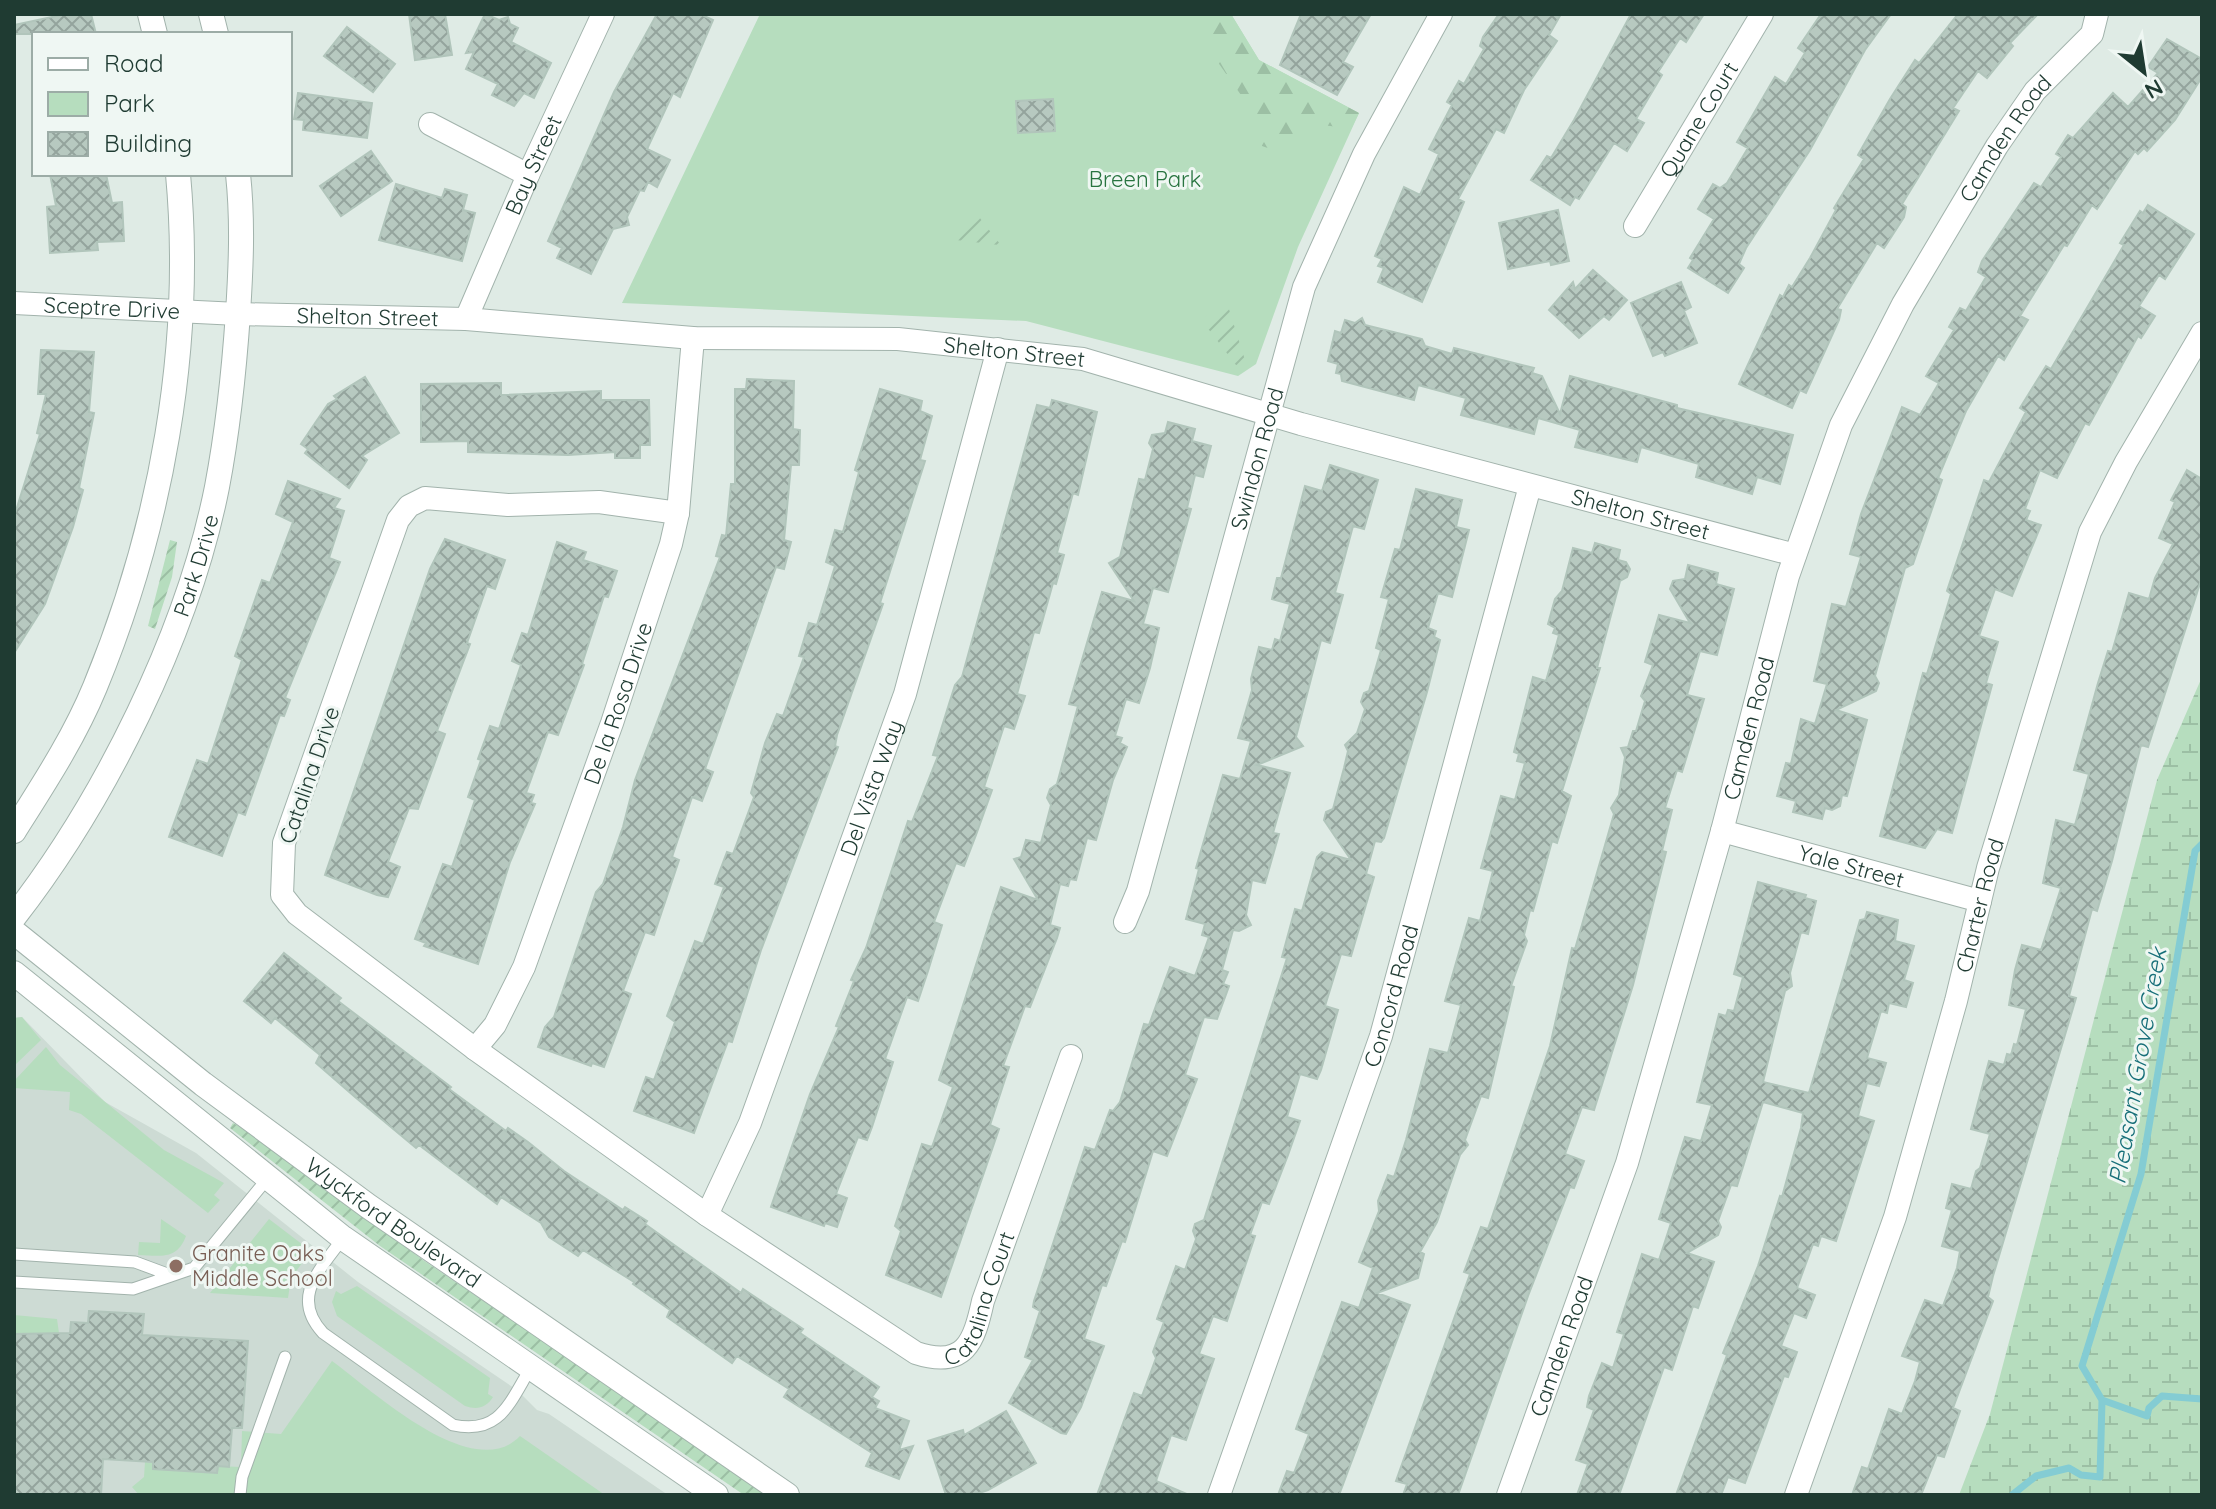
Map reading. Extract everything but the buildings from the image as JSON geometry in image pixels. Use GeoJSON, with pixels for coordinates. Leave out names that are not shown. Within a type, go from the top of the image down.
{"type":"FeatureCollection","features":[{"type":"Feature","properties":{"kind":"street","name":"Bay Street"},"geometry":{"type":"LineString","coordinates":[[466,319],[528,175],[603,14]]}},
{"type":"Feature","properties":{"kind":"street","name":"Swindon Road"},"geometry":{"type":"LineString","coordinates":[[1125,922],[1138,891],[1304,287],[1364,154],[1441,14]]}},
{"type":"Feature","properties":{"kind":"street","name":"Quane Court"},"geometry":{"type":"LineString","coordinates":[[1635,226],[1762,14]]}},
{"type":"Feature","properties":{"kind":"street","name":"Camden Road"},"geometry":{"type":"LineString","coordinates":[[1508,1495],[1627,1163],[1722,831],[1795,555],[1841,425],[1903,304],[1997,146],[2035,91],[2092,34],[2097,14]]}},
{"type":"Feature","properties":{"kind":"street"},"geometry":{"type":"LineString","coordinates":[[430,124],[528,175]]}},
{"type":"Feature","properties":{"kind":"street"},"geometry":{"type":"LineString","coordinates":[[14,831],[53,769],[94,688],[142,548],[173,397],[181,311],[178,176]]}},
{"type":"Feature","properties":{"kind":"street","name":"Park Drive"},"geometry":{"type":"LineString","coordinates":[[14,917],[43,880],[95,796],[169,644],[197,564],[217,488],[231,403],[242,242],[238,176]]}},
{"type":"Feature","properties":{"kind":"street","name":"Sceptre Drive"},"geometry":{"type":"LineString","coordinates":[[14,303],[209,312]]}},
{"type":"Feature","properties":{"kind":"street","name":"Shelton Street"},"geometry":{"type":"LineString","coordinates":[[209,312],[466,319],[693,338],[898,339],[1083,359],[1270,415],[1795,555]]}},
{"type":"Feature","properties":{"kind":"street","name":"Charter Road"},"geometry":{"type":"LineString","coordinates":[[1796,1495],[1895,1217],[1952,1016],[1980,901],[2090,532],[2126,462],[2202,333]]}},
{"type":"Feature","properties":{"kind":"street","name":"De la Rosa Drive"},"geometry":{"type":"LineString","coordinates":[[475,1049],[495,1025],[524,967],[655,597],[678,513],[693,338]]}},
{"type":"Feature","properties":{"kind":"street","name":"Del Vista Way"},"geometry":{"type":"LineString","coordinates":[[707,1215],[755,1110],[905,694],[998,349]]}},
{"type":"Feature","properties":{"kind":"street","name":"Concord Road"},"geometry":{"type":"LineString","coordinates":[[1219,1495],[1381,1036],[1530,486]]}},
{"type":"Feature","properties":{"kind":"street","name":"Catalina Drive"},"geometry":{"type":"LineString","coordinates":[[678,513],[599,502],[508,505],[425,498],[409,506],[398,520],[284,843],[282,895],[297,914],[475,1049],[707,1215]]}},
{"type":"Feature","properties":{"kind":"street","name":"Yale Street"},"geometry":{"type":"LineString","coordinates":[[1722,831],[1980,901]]}},
{"type":"Feature","properties":{"kind":"street","name":"Wyckford Boulevard"},"geometry":{"type":"LineString","coordinates":[[14,932],[203,1084],[380,1215],[787,1495]]}},
{"type":"Feature","properties":{"kind":"street","name":"Wyckford Boulevard"},"geometry":{"type":"LineString","coordinates":[[14,973],[343,1238],[716,1495]]}},
{"type":"Feature","properties":{"kind":"street","name":"Catalina Court"},"geometry":{"type":"LineString","coordinates":[[707,1215],[916,1353],[936,1359],[959,1354],[975,1338],[993,1274],[1071,1056]]}},
{"type":"Feature","properties":{"kind":"lane"},"geometry":{"type":"LineString","coordinates":[[14,1282],[133,1289],[194,1268],[267,1179]]}},
{"type":"Feature","properties":{"kind":"lane"},"geometry":{"type":"LineString","coordinates":[[343,1238],[313,1280],[307,1303],[312,1321],[323,1333],[453,1425],[473,1429],[489,1425],[502,1413],[530,1369]]}},
{"type":"Feature","properties":{"kind":"lane"},"geometry":{"type":"LineString","coordinates":[[14,1254],[135,1262],[170,1275]]}},
{"type":"Feature","properties":{"kind":"lane"},"geometry":{"type":"LineString","coordinates":[[240,1495],[242,1477],[285,1357]]}},
{"type":"Feature","properties":{"kind":"shaded area","name":"Granite Oaks Middle School"},"geometry":{"type":"Polygon","coordinates":[[[22,1017],[105,1102],[196,1153],[358,1282],[517,1390],[537,1410],[549,1414],[668,1495],[14,1495],[14,1018],[22,1017]]]}},
{"type":"Feature","properties":{"kind":"green space","name":"Breen Park"},"geometry":{"type":"Polygon","coordinates":[[[760,14],[1231,14],[1259,60],[1359,113],[1298,247],[1256,364],[1238,376],[1026,321],[622,303],[760,14]]]}},
{"type":"Feature","properties":{"kind":"green space"},"geometry":{"type":"Polygon","coordinates":[[[1184,14],[1231,14],[1259,60],[1359,113],[1351,129],[1309,126],[1292,134],[1276,151],[1262,146],[1248,105],[1184,14]]]}},
{"type":"Feature","properties":{"kind":"green space"},"geometry":{"type":"Polygon","coordinates":[[[976,213],[1000,244],[999,245],[956,240],[976,213]]]}},
{"type":"Feature","properties":{"kind":"green space"},"geometry":{"type":"Polygon","coordinates":[[[1228,306],[1245,360],[1242,365],[1236,365],[1203,322],[1206,316],[1228,306]]]}},
{"type":"Feature","properties":{"kind":"green space"},"geometry":{"type":"Polygon","coordinates":[[[170,540],[177,542],[172,577],[155,629],[148,626],[170,540]]]}},
{"type":"Feature","properties":{"kind":"green space"},"geometry":{"type":"Polygon","coordinates":[[[2202,677],[2202,1495],[1959,1495],[1990,1414],[2157,780],[2202,677]]]}},
{"type":"Feature","properties":{"kind":"green space"},"geometry":{"type":"Polygon","coordinates":[[[22,1017],[41,1040],[14,1066],[14,1018],[22,1017]]]}},
{"type":"Feature","properties":{"kind":"green space"},"geometry":{"type":"Polygon","coordinates":[[[46,1047],[60,1065],[164,1150],[224,1183],[214,1195],[220,1200],[208,1213],[81,1114],[69,1110],[70,1092],[14,1088],[14,1081],[46,1047]]]}},
{"type":"Feature","properties":{"kind":"green space"},"geometry":{"type":"Polygon","coordinates":[[[233,1123],[264,1140],[423,1260],[770,1495],[744,1495],[380,1246],[230,1128],[233,1123]]]}},
{"type":"Feature","properties":{"kind":"green space"},"geometry":{"type":"Polygon","coordinates":[[[161,1219],[186,1236],[182,1244],[167,1255],[138,1255],[139,1242],[160,1243],[161,1219]]]}},
{"type":"Feature","properties":{"kind":"green space"},"geometry":{"type":"Polygon","coordinates":[[[269,1219],[311,1251],[291,1278],[288,1298],[210,1293],[269,1219]]]}},
{"type":"Feature","properties":{"kind":"green space"},"geometry":{"type":"Polygon","coordinates":[[[357,1286],[490,1378],[488,1394],[493,1397],[490,1401],[481,1407],[465,1406],[337,1316],[332,1302],[336,1291],[341,1294],[357,1286]]]}},
{"type":"Feature","properties":{"kind":"green space"},"geometry":{"type":"Polygon","coordinates":[[[14,1315],[57,1319],[59,1333],[14,1334],[14,1315]]]}},
{"type":"Feature","properties":{"kind":"green space"},"geometry":{"type":"Polygon","coordinates":[[[332,1361],[423,1428],[476,1449],[500,1448],[520,1436],[605,1495],[139,1495],[132,1487],[144,1477],[145,1462],[217,1473],[218,1466],[241,1467],[242,1431],[281,1434],[332,1361]]]}},
{"type":"Feature","properties":{"kind":"waterway","name":"Pleasant Grove Creek"},"geometry":{"type":"LineString","coordinates":[[2012,1495],[2036,1476],[2069,1468],[2081,1475],[2100,1477],[2102,1400],[2082,1366],[2141,1174],[2195,851],[2202,844]]}},
{"type":"Feature","properties":{"kind":"waterway"},"geometry":{"type":"LineString","coordinates":[[2102,1400],[2147,1416],[2149,1408],[2162,1396],[2202,1399]]}},
{"type":"Feature","properties":{"kind":"place","name":"Granite Oaks Middle School"},"geometry":{"type":"Point","coordinates":[176,1266]}}]}
